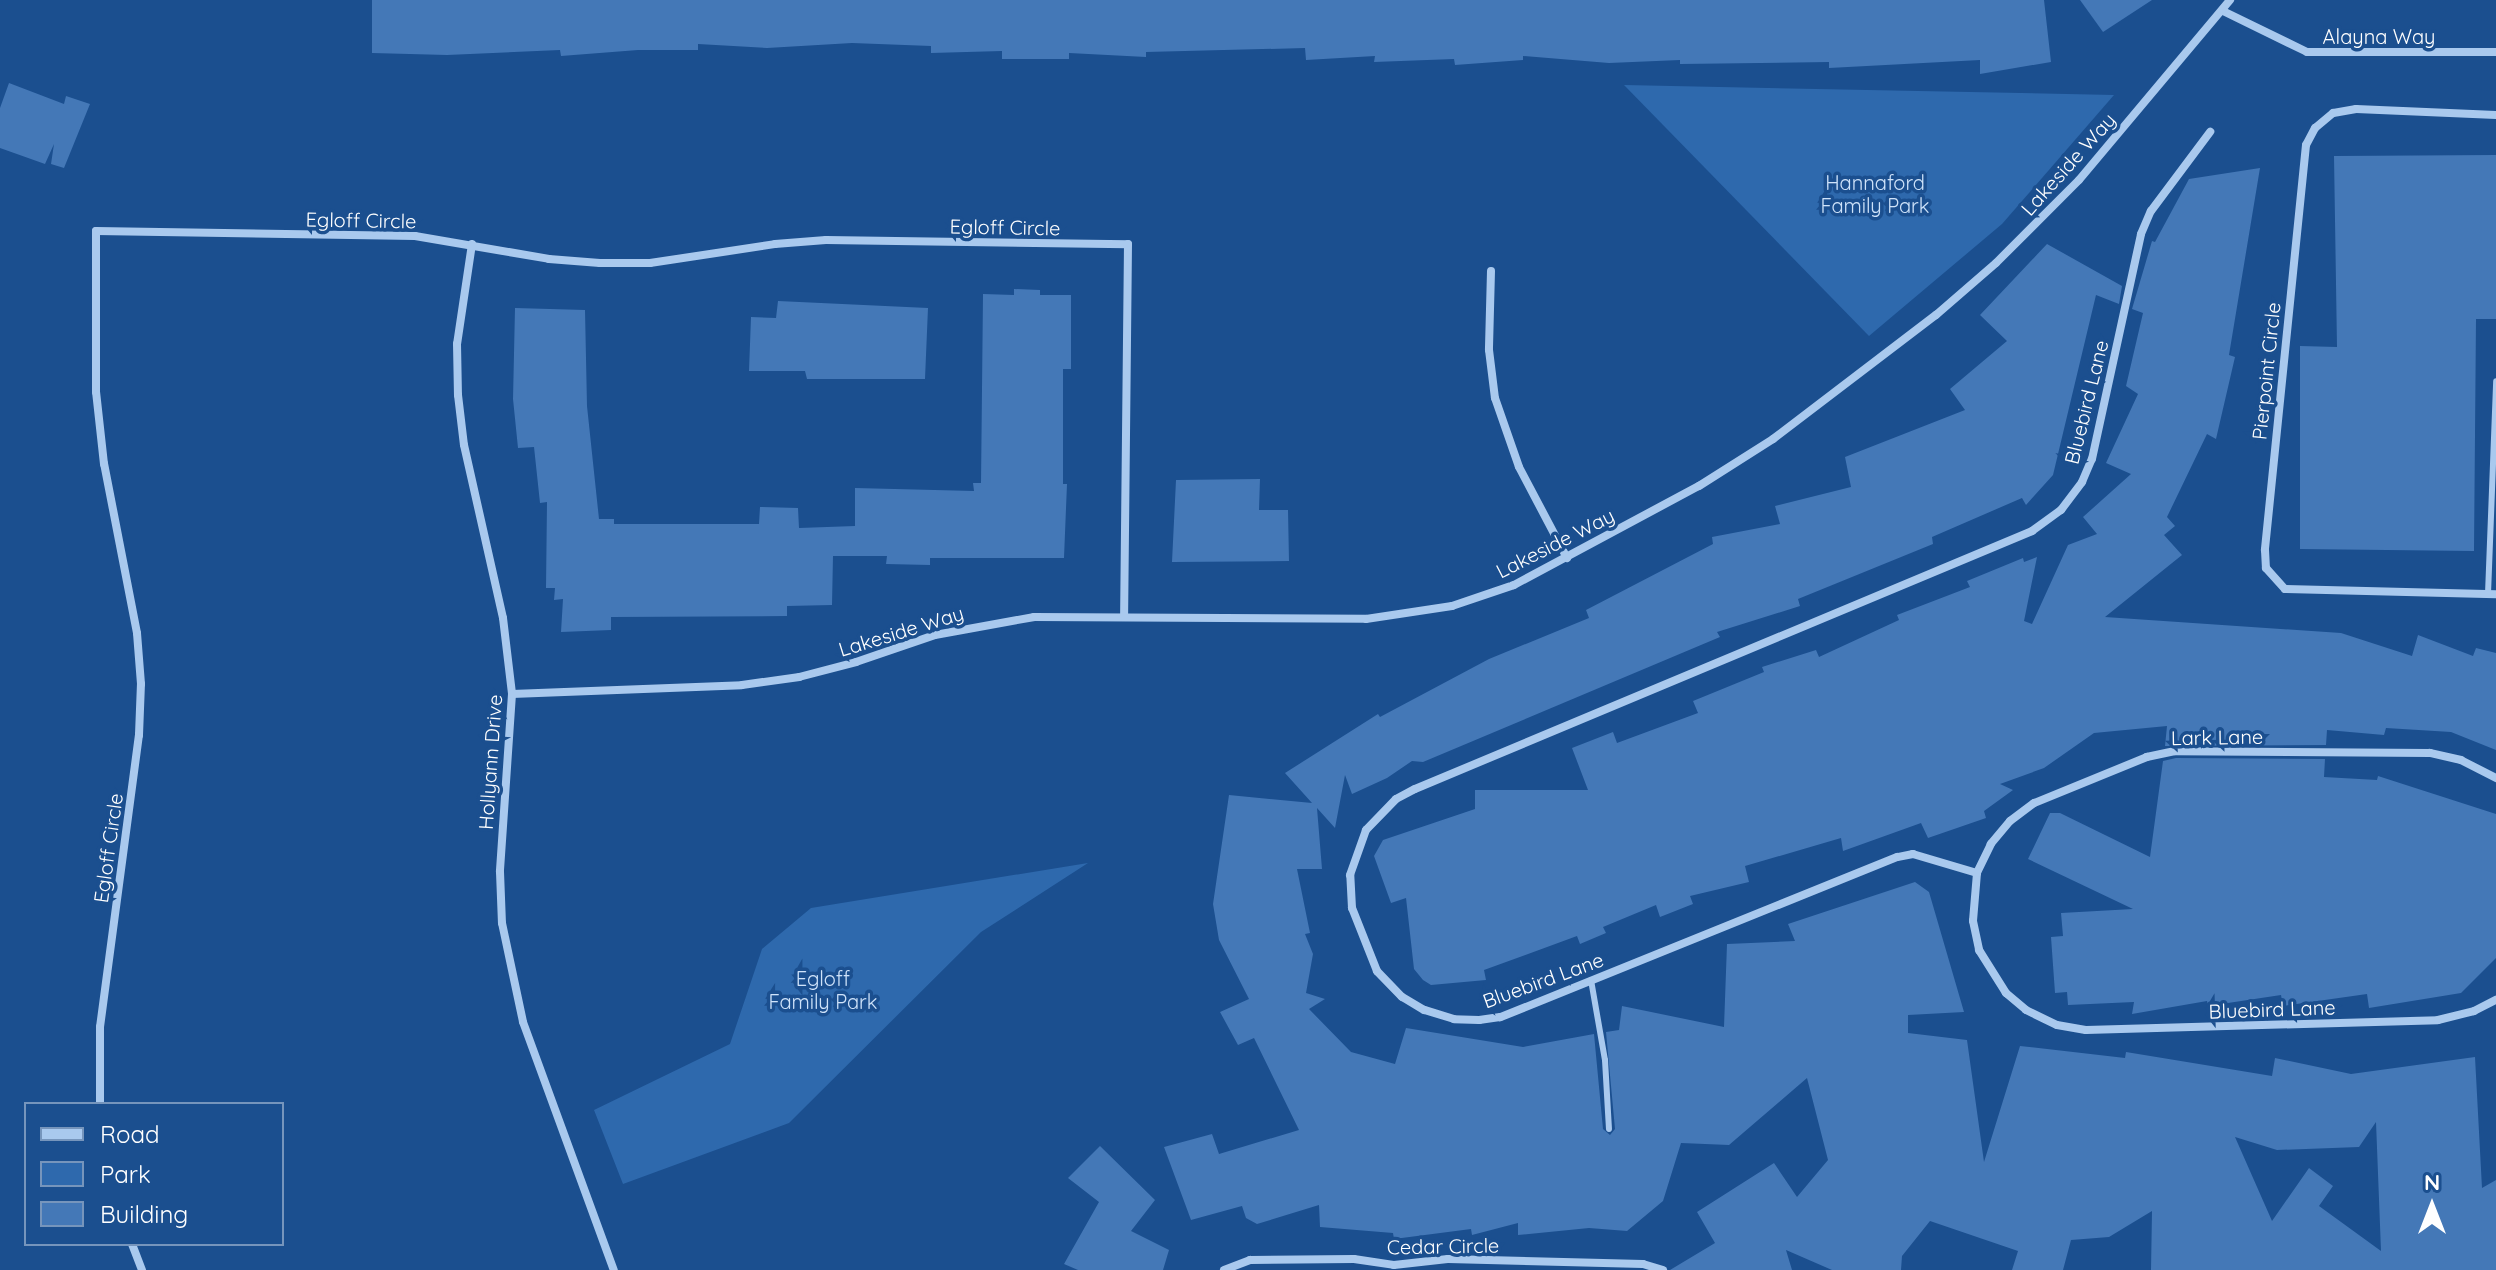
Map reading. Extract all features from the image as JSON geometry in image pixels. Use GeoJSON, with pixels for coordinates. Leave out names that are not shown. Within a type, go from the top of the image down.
{"type":"FeatureCollection","features":[{"type":"Feature","properties":{"kind":"street","name":"Lakeside Way"},"geometry":{"type":"LineString","coordinates":[[512,694],[742,685],[828,670],[984,623],[1034,617],[1366,619],[1409,615],[1452,606],[1514,585],[1699,486],[1773,439],[1936,315],[1996,263],[2079,180],[2230,0]]}},
{"type":"Feature","properties":{"kind":"street","name":"Alayna Way"},"geometry":{"type":"LineString","coordinates":[[2223,11],[2307,52],[2496,52]]}},
{"type":"Feature","properties":{"kind":"street","name":"Pierpoint Circle"},"geometry":{"type":"LineString","coordinates":[[2492,594],[2285,589],[2266,568],[2265,550],[2306,145],[2315,128],[2333,113],[2356,109],[2496,115]]}},
{"type":"Feature","properties":{"kind":"street","name":"Bluebird Lane"},"geometry":{"type":"LineString","coordinates":[[2210,132],[2151,211],[2141,234],[2092,459],[2082,482],[2061,510],[2032,531],[1396,799],[1366,830],[1350,875],[1352,908],[1377,971],[1402,997],[1424,1010],[1454,1019],[1500,1017],[1897,857],[1913,854],[1977,873],[1973,921],[1979,950],[1992,975],[2026,1010],[2057,1025],[2086,1030],[2438,1020],[2474,1011],[2496,1000]]}},
{"type":"Feature","properties":{"kind":"street","name":"Egloff Circle"},"geometry":{"type":"LineString","coordinates":[[100,1102],[100,1027],[139,735],[141,684],[137,633],[104,464],[96,392],[96,231],[415,236],[549,259],[600,263],[650,263],[775,244],[826,240],[1128,244],[1124,616]]}},
{"type":"Feature","properties":{"kind":"street","name":"Hollyann Drive"},"geometry":{"type":"LineString","coordinates":[[472,244],[457,344],[458,395],[464,445],[503,618],[512,694],[500,872],[502,923],[523,1022],[614,1270]]}},
{"type":"Feature","properties":{"kind":"street"},"geometry":{"type":"LineString","coordinates":[[1491,271],[1489,350],[1495,398],[1519,467],[1567,558]]}},
{"type":"Feature","properties":{"kind":"street","name":"Lark Lane"},"geometry":{"type":"LineString","coordinates":[[1977,873],[1991,844],[2010,821],[2034,803],[2147,757],[2175,751],[2430,753],[2461,760],[2496,778]]}},
{"type":"Feature","properties":{"kind":"street"},"geometry":{"type":"LineString","coordinates":[[133,1246],[142,1270]]}},
{"type":"Feature","properties":{"kind":"street","name":"Cedar Circle"},"geometry":{"type":"LineString","coordinates":[[1224,1270],[1250,1260],[1354,1259],[1394,1265],[1448,1259],[1643,1264],[1663,1270]]}},
{"type":"Feature","properties":{"kind":"street"},"geometry":{"type":"LineString","coordinates":[[1448,1259],[1448,1270]]}},
{"type":"Feature","properties":{"kind":"lane"},"geometry":{"type":"LineString","coordinates":[[2492,594],[2496,381]]}},
{"type":"Feature","properties":{"kind":"lane"},"geometry":{"type":"LineString","coordinates":[[1591,980],[1605,1060],[1609,1129]]}},
{"type":"Feature","properties":{"kind":"green space","name":"Hannaford Family Park"},"geometry":{"type":"Polygon","coordinates":[[[1624,85],[2114,95],[2002,224],[1869,336],[1624,85]]]}},
{"type":"Feature","properties":{"kind":"green space","name":"Egloff Family Park"},"geometry":{"type":"Polygon","coordinates":[[[1088,863],[981,932],[789,1123],[623,1184],[594,1110],[730,1044],[762,949],[811,908],[1088,863]]]}},
{"type":"Feature","properties":{"kind":"building"},"geometry":{"type":"Polygon","coordinates":[[[372,0],[2044,0],[2051,62],[1980,74],[1980,60],[1829,68],[1829,62],[1680,64],[1680,60],[1609,63],[1523,56],[1523,60],[1455,65],[1454,59],[1374,62],[1375,56],[1306,60],[1305,48],[1146,52],[1146,57],[1069,53],[1069,59],[1002,59],[1002,51],[931,53],[931,46],[852,43],[767,48],[698,44],[698,50],[638,50],[561,56],[560,50],[447,55],[372,53],[372,0]]]}},
{"type":"Feature","properties":{"kind":"building"},"geometry":{"type":"Polygon","coordinates":[[[2080,0],[2152,0],[2103,32],[2080,0]]]}},
{"type":"Feature","properties":{"kind":"building"},"geometry":{"type":"Polygon","coordinates":[[[9,83],[64,104],[66,96],[90,104],[64,168],[51,164],[54,144],[45,164],[0,148],[0,108],[9,83]]]}},
{"type":"Feature","properties":{"kind":"building"},"geometry":{"type":"Polygon","coordinates":[[[2496,155],[2496,319],[2476,319],[2474,551],[2300,549],[2300,346],[2337,347],[2334,156],[2496,155]]]}},
{"type":"Feature","properties":{"kind":"building"},"geometry":{"type":"Polygon","coordinates":[[[2260,168],[2229,355],[2235,357],[2216,439],[2207,434],[2167,517],[2175,526],[2164,535],[2182,555],[2105,617],[2341,633],[2412,656],[2418,635],[2473,656],[2476,648],[2496,653],[2496,750],[2451,732],[2386,728],[2384,735],[2327,730],[2326,745],[2165,746],[2167,726],[2094,733],[2044,768],[2000,784],[2013,790],[1984,811],[1986,818],[1928,838],[1921,823],[1843,851],[1841,838],[1745,866],[1749,882],[1690,896],[1693,904],[1660,917],[1656,905],[1603,927],[1606,933],[1580,944],[1577,936],[1484,970],[1486,980],[1431,985],[1423,980],[1414,969],[1406,898],[1391,903],[1374,856],[1383,840],[1475,809],[1475,790],[1588,790],[1572,748],[1613,732],[1617,743],[1698,713],[1693,701],[1764,672],[1762,667],[1816,650],[1819,657],[1899,620],[1897,615],[1970,587],[1967,581],[2023,558],[2024,562],[2037,557],[2024,621],[2032,624],[2068,545],[2097,534],[2083,517],[2131,474],[2106,463],[2138,394],[2126,386],[2143,313],[2132,309],[2152,241],[2155,242],[2189,179],[2260,168]]]}},
{"type":"Feature","properties":{"kind":"building"},"geometry":{"type":"Polygon","coordinates":[[[2047,244],[2122,286],[2119,304],[2096,295],[2053,475],[2026,505],[2022,498],[1932,537],[1933,544],[1798,599],[1800,606],[1717,632],[1720,637],[1423,762],[1412,761],[1387,778],[1352,794],[1345,775],[1335,828],[1317,808],[1322,869],[1297,869],[1310,933],[1305,934],[1313,954],[1306,993],[1325,999],[1309,1009],[1351,1052],[1395,1064],[1406,1028],[1523,1047],[1594,1034],[1603,1129],[1610,1135],[1615,1129],[1606,1032],[1619,1030],[1622,1006],[1724,1027],[1727,944],[1795,941],[1788,924],[1915,882],[1929,892],[1964,1012],[1908,1015],[1908,1033],[1967,1040],[1984,1162],[2020,1046],[2125,1058],[2126,1052],[2272,1076],[2275,1058],[2351,1074],[2475,1057],[2482,1188],[2496,1180],[2496,1270],[2151,1270],[2152,1211],[2109,1237],[2071,1240],[2063,1270],[2012,1270],[2018,1251],[1930,1221],[1902,1256],[1901,1270],[1832,1270],[1786,1250],[1792,1270],[1670,1270],[1715,1243],[1697,1212],[1774,1163],[1797,1197],[1828,1160],[1807,1078],[1729,1145],[1681,1143],[1663,1201],[1627,1231],[1589,1228],[1518,1235],[1518,1223],[1472,1235],[1471,1229],[1394,1239],[1393,1233],[1320,1227],[1319,1205],[1257,1224],[1246,1218],[1242,1206],[1191,1220],[1164,1147],[1212,1134],[1219,1154],[1299,1130],[1254,1038],[1238,1045],[1220,1012],[1249,999],[1219,940],[1213,904],[1229,795],[1312,803],[1285,773],[1378,714],[1380,717],[1489,659],[1589,618],[1586,610],[1713,544],[1712,537],[1780,524],[1775,506],[1851,487],[1845,457],[1965,410],[1950,389],[2007,341],[1980,315],[2047,244]],[[2376,1122],[2359,1147],[2277,1150],[2235,1137],[2272,1221],[2309,1168],[2333,1186],[2319,1206],[2381,1251],[2376,1122]]]}},
{"type":"Feature","properties":{"kind":"building"},"geometry":{"type":"Polygon","coordinates":[[[1014,289],[1040,290],[1040,295],[1071,295],[1071,369],[1063,369],[1063,484],[1067,484],[1064,558],[930,558],[930,565],[886,564],[887,556],[833,556],[832,605],[787,606],[787,616],[611,617],[611,630],[561,632],[563,599],[554,600],[555,588],[546,588],[547,502],[540,503],[534,447],[518,448],[513,399],[515,308],[585,310],[587,406],[599,519],[614,519],[614,524],[759,524],[760,507],[798,508],[799,528],[855,526],[855,488],[974,491],[973,483],[981,483],[983,294],[1014,295],[1014,289]]]}},
{"type":"Feature","properties":{"kind":"building"},"geometry":{"type":"Polygon","coordinates":[[[778,301],[928,308],[925,379],[807,379],[805,371],[749,371],[751,317],[776,318],[778,301]]]}},
{"type":"Feature","properties":{"kind":"building"},"geometry":{"type":"Polygon","coordinates":[[[1260,479],[1259,510],[1288,510],[1289,561],[1172,562],[1176,480],[1260,479]]]}},
{"type":"Feature","properties":{"kind":"building"},"geometry":{"type":"Polygon","coordinates":[[[2176,758],[2325,759],[2324,777],[2377,780],[2378,776],[2496,814],[2496,958],[2461,993],[2369,1008],[2367,994],[2283,1006],[2281,995],[2208,1006],[2207,1001],[2132,1014],[2134,1002],[2068,1005],[2067,992],[2055,993],[2051,937],[2063,936],[2061,913],[2133,909],[2028,859],[2050,813],[2060,813],[2150,857],[2163,761],[2176,758]]]}},
{"type":"Feature","properties":{"kind":"building"},"geometry":{"type":"Polygon","coordinates":[[[1100,1146],[1155,1200],[1131,1231],[1169,1250],[1163,1270],[1078,1270],[1064,1264],[1099,1202],[1068,1178],[1100,1146]]]}}]}
